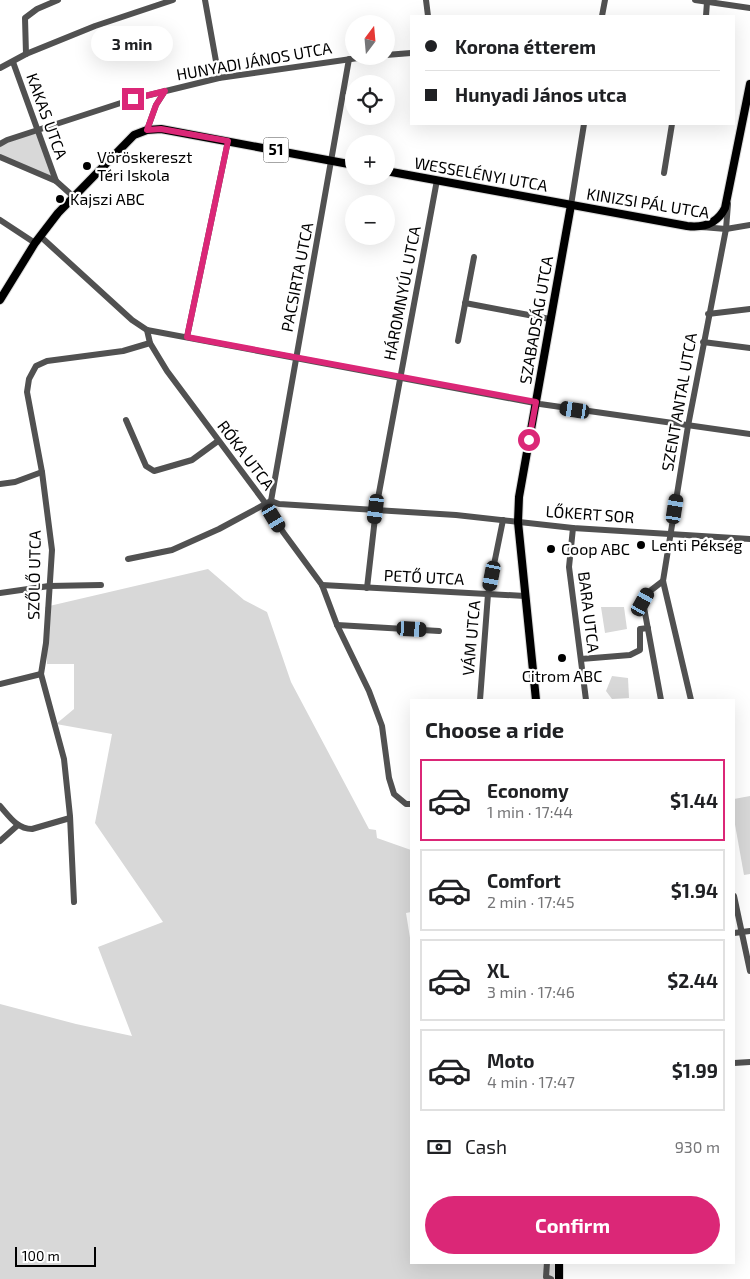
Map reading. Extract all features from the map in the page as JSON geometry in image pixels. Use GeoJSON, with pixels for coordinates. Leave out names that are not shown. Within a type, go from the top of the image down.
{"type":"FeatureCollection","features":[{"type":"Feature","properties":{"kind":"main road","name":"SZENT ANTAL UTCA"},"geometry":{"type":"LineString","coordinates":[[699,227],[718,218],[725,208],[750,84]]}},
{"type":"Feature","properties":{"kind":"main road","name":"51"},"geometry":{"type":"LineString","coordinates":[[147,130],[161,129],[345,162]]}},
{"type":"Feature","properties":{"kind":"main road"},"geometry":{"type":"LineString","coordinates":[[0,300],[38,239],[58,214],[134,136],[147,130]]}},
{"type":"Feature","properties":{"kind":"main road","name":"WESSELÉNYI UTCA"},"geometry":{"type":"LineString","coordinates":[[395,173],[571,205]]}},
{"type":"Feature","properties":{"kind":"main road","name":"KINIZSI PÁL UTCA"},"geometry":{"type":"LineString","coordinates":[[571,205],[699,227]]}},
{"type":"Feature","properties":{"kind":"main road","name":"SZABADSÁG UTCA"},"geometry":{"type":"LineString","coordinates":[[536,699],[518,522],[520,497],[571,205]]}},
{"type":"Feature","properties":{"kind":"street"},"geometry":{"type":"LineString","coordinates":[[26,54],[25,18],[37,9],[58,0]]}},
{"type":"Feature","properties":{"kind":"street"},"geometry":{"type":"LineString","coordinates":[[0,68],[26,54],[95,26],[173,0]]}},
{"type":"Feature","properties":{"kind":"street"},"geometry":{"type":"LineString","coordinates":[[205,0],[219,78]]}},
{"type":"Feature","properties":{"kind":"street"},"geometry":{"type":"LineString","coordinates":[[426,0],[428,15]]}},
{"type":"Feature","properties":{"kind":"street"},"geometry":{"type":"LineString","coordinates":[[602,15],[605,0]]}},
{"type":"Feature","properties":{"kind":"street"},"geometry":{"type":"LineString","coordinates":[[695,0],[750,8]]}},
{"type":"Feature","properties":{"kind":"street"},"geometry":{"type":"LineString","coordinates":[[706,15],[707,2]]}},
{"type":"Feature","properties":{"kind":"street"},"geometry":{"type":"LineString","coordinates":[[395,54],[410,53]]}},
{"type":"Feature","properties":{"kind":"street","name":"HUNYADI JÁNOS UTCA"},"geometry":{"type":"LineString","coordinates":[[0,144],[37,130],[165,91],[219,78],[345,60]]}},
{"type":"Feature","properties":{"kind":"street","name":"KAKAS UTCA"},"geometry":{"type":"LineString","coordinates":[[13,62],[56,180]]}},
{"type":"Feature","properties":{"kind":"street","name":"PACSIRTA UTCA"},"geometry":{"type":"LineString","coordinates":[[268,502],[348,65]]}},
{"type":"Feature","properties":{"kind":"street"},"geometry":{"type":"LineString","coordinates":[[147,130],[156,105],[165,91]]}},
{"type":"Feature","properties":{"kind":"street","name":"SZABADSÁG UTCA"},"geometry":{"type":"LineString","coordinates":[[571,205],[584,125]]}},
{"type":"Feature","properties":{"kind":"street"},"geometry":{"type":"LineString","coordinates":[[664,173],[672,125]]}},
{"type":"Feature","properties":{"kind":"street"},"geometry":{"type":"LineString","coordinates":[[187,337],[228,141]]}},
{"type":"Feature","properties":{"kind":"street"},"geometry":{"type":"LineString","coordinates":[[0,157],[56,180],[75,198]]}},
{"type":"Feature","properties":{"kind":"street","name":"HÁROMNYÚL UTCA"},"geometry":{"type":"LineString","coordinates":[[367,588],[376,509],[437,180]]}},
{"type":"Feature","properties":{"kind":"street","name":"SZENT ANTAL UTCA"},"geometry":{"type":"LineString","coordinates":[[691,699],[663,581],[708,314],[726,229],[728,197]]}},
{"type":"Feature","properties":{"kind":"street"},"geometry":{"type":"LineString","coordinates":[[0,220],[38,239],[132,320],[147,330],[536,402],[750,434]]}},
{"type":"Feature","properties":{"kind":"street","name":"KINIZSI PÁL UTCA"},"geometry":{"type":"LineString","coordinates":[[699,227],[726,229],[750,225]]}},
{"type":"Feature","properties":{"kind":"street"},"geometry":{"type":"LineString","coordinates":[[458,341],[474,257]]}},
{"type":"Feature","properties":{"kind":"street"},"geometry":{"type":"LineString","coordinates":[[465,304],[550,319]]}},
{"type":"Feature","properties":{"kind":"street"},"geometry":{"type":"LineString","coordinates":[[708,314],[750,309]]}},
{"type":"Feature","properties":{"kind":"street","name":"RÓKA UTCA"},"geometry":{"type":"LineString","coordinates":[[147,330],[150,343],[218,441],[268,502],[283,532],[322,586],[337,625],[369,691],[382,726],[389,778],[394,794],[406,804],[410,804]]}},
{"type":"Feature","properties":{"kind":"street"},"geometry":{"type":"LineString","coordinates":[[703,342],[750,348]]}},
{"type":"Feature","properties":{"kind":"street","name":"SZŐLŐ UTCA"},"geometry":{"type":"LineString","coordinates":[[74,902],[70,818],[64,759],[41,674],[46,643],[52,550],[42,472],[27,392],[29,379],[36,366],[47,362],[123,351],[150,343]]}},
{"type":"Feature","properties":{"kind":"street"},"geometry":{"type":"LineString","coordinates":[[126,420],[146,466],[154,471],[192,460],[218,441]]}},
{"type":"Feature","properties":{"kind":"street"},"geometry":{"type":"LineString","coordinates":[[0,484],[14,482],[42,472]]}},
{"type":"Feature","properties":{"kind":"street"},"geometry":{"type":"LineString","coordinates":[[128,559],[172,550],[268,502]]}},
{"type":"Feature","properties":{"kind":"street","name":"LŐKERT SOR"},"geometry":{"type":"LineString","coordinates":[[268,502],[376,509],[572,528],[750,539]]}},
{"type":"Feature","properties":{"kind":"street","name":"VÁM UTCA"},"geometry":{"type":"LineString","coordinates":[[480,699],[488,594],[503,520]]}},
{"type":"Feature","properties":{"kind":"street","name":"BARA UTCA"},"geometry":{"type":"LineString","coordinates":[[572,528],[569,567],[586,699]]}},
{"type":"Feature","properties":{"kind":"street"},"geometry":{"type":"LineString","coordinates":[[661,699],[643,602],[650,590],[663,581]]}},
{"type":"Feature","properties":{"kind":"street"},"geometry":{"type":"LineString","coordinates":[[0,593],[49,586],[101,585]]}},
{"type":"Feature","properties":{"kind":"street","name":"PETŐ UTCA"},"geometry":{"type":"LineString","coordinates":[[322,586],[525,596]]}},
{"type":"Feature","properties":{"kind":"street"},"geometry":{"type":"LineString","coordinates":[[337,625],[438,631]]}},
{"type":"Feature","properties":{"kind":"street"},"geometry":{"type":"LineString","coordinates":[[582,659],[630,655],[640,650],[640,629],[648,628]]}},
{"type":"Feature","properties":{"kind":"street"},"geometry":{"type":"LineString","coordinates":[[0,684],[41,674]]}},
{"type":"Feature","properties":{"kind":"street"},"geometry":{"type":"LineString","coordinates":[[0,806],[18,825],[32,829],[70,818]]}},
{"type":"Feature","properties":{"kind":"street"},"geometry":{"type":"LineString","coordinates":[[0,841],[18,825]]}},
{"type":"Feature","properties":{"kind":"street"},"geometry":{"type":"LineString","coordinates":[[735,900],[750,971]]}},
{"type":"Feature","properties":{"kind":"street"},"geometry":{"type":"LineString","coordinates":[[735,933],[750,931]]}},
{"type":"Feature","properties":{"kind":"street"},"geometry":{"type":"LineString","coordinates":[[735,1064],[750,1062]]}},
{"type":"Feature","properties":{"kind":"street"},"geometry":{"type":"LineString","coordinates":[[546,1264],[546,1277],[551,1279],[559,1276]]}},
{"type":"Feature","properties":{"kind":"shaded area"},"geometry":{"type":"Polygon","coordinates":[[[36,133],[52,177],[0,157],[0,144],[36,133]]]}},
{"type":"Feature","properties":{"kind":"shaded area"},"geometry":{"type":"Polygon","coordinates":[[[208,569],[244,600],[267,612],[291,682],[369,829],[376,830],[377,838],[410,850],[410,912],[406,913],[410,938],[410,1264],[557,1264],[557,1279],[0,1279],[0,1004],[76,1024],[132,1036],[98,947],[163,922],[95,823],[112,734],[56,724],[74,709],[74,664],[47,664],[45,607],[208,569]]]}},
{"type":"Feature","properties":{"kind":"shaded area"},"geometry":{"type":"Polygon","coordinates":[[[601,607],[624,607],[627,629],[605,633],[601,607]]]}},
{"type":"Feature","properties":{"kind":"shaded area"},"geometry":{"type":"Polygon","coordinates":[[[612,676],[628,678],[629,698],[612,699],[606,691],[612,676]]]}},
{"type":"Feature","properties":{"kind":"shaded area"},"geometry":{"type":"Polygon","coordinates":[[[750,796],[750,874],[744,875],[735,825],[735,799],[750,796]]]}},
{"type":"Feature","properties":{"kind":"place","name":"Vöröskereszt Téri Iskola"},"geometry":{"type":"Point","coordinates":[87,166]}},
{"type":"Feature","properties":{"kind":"place","name":"Kajszi ABC"},"geometry":{"type":"Point","coordinates":[60,199]}},
{"type":"Feature","properties":{"kind":"place","name":"Lenti Pékség"},"geometry":{"type":"Point","coordinates":[641,545]}},
{"type":"Feature","properties":{"kind":"place","name":"Coop ABC"},"geometry":{"type":"Point","coordinates":[551,549]}},
{"type":"Feature","properties":{"kind":"place","name":"Citrom ABC"},"geometry":{"type":"Point","coordinates":[562,658]}},
{"type":"Feature","properties":{"kind":"route"},"geometry":{"type":"LineString","coordinates":[[133,99],[165,91],[156,105],[147,130],[161,129],[228,141],[187,337],[536,402],[529,440]]}}]}
